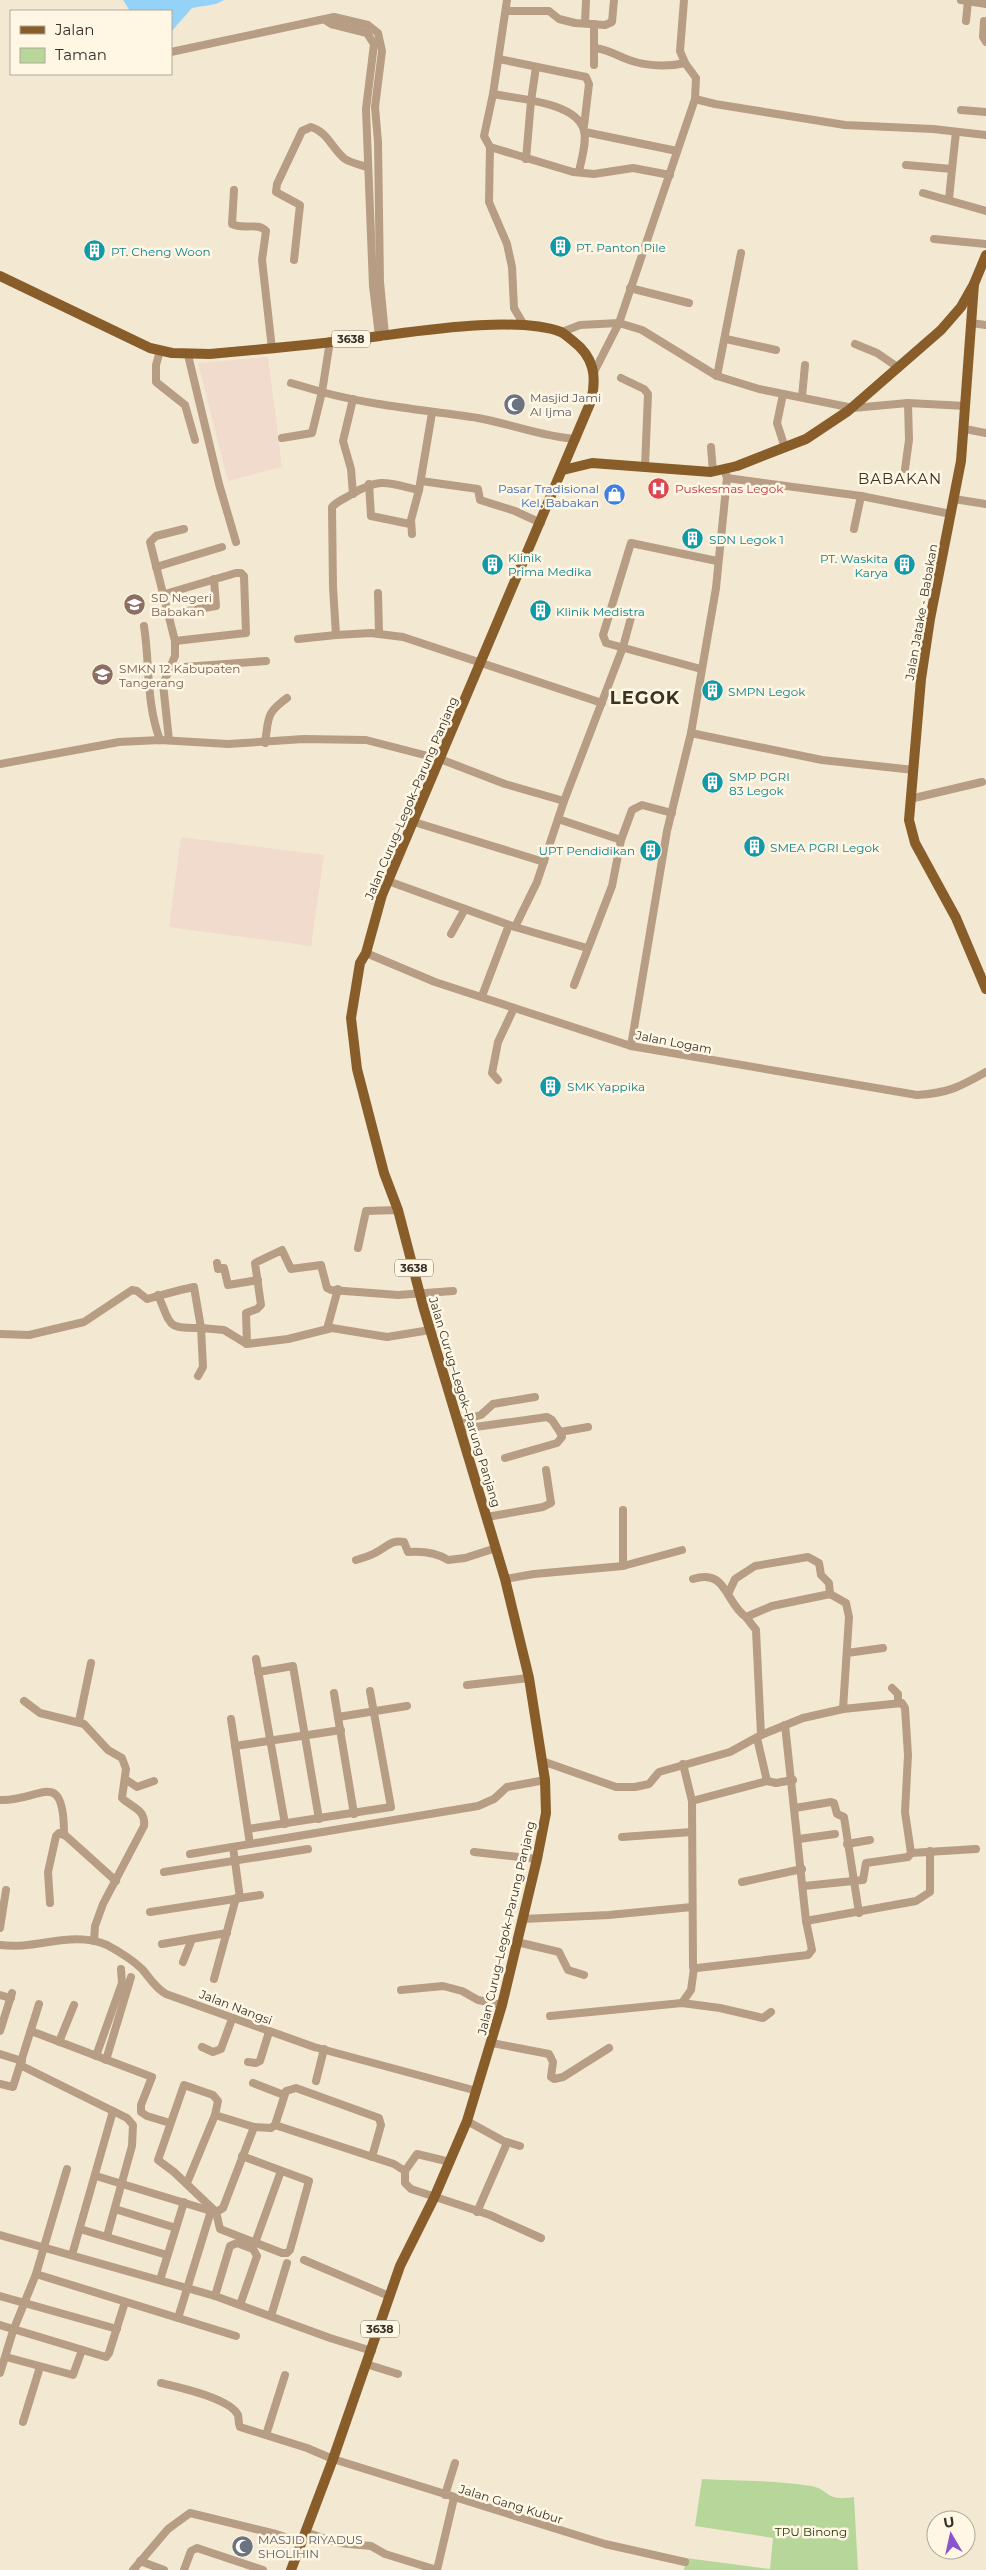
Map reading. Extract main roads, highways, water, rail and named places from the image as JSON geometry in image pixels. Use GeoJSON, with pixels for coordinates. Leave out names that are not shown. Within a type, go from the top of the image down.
{"type":"FeatureCollection","features":[{"type":"Feature","properties":{"kind":"main road"},"geometry":{"type":"LineString","coordinates":[[563,470],[592,463],[726,474],[806,439],[853,408],[941,330],[961,307],[974,284],[986,255]]}},
{"type":"Feature","properties":{"kind":"main road","name":"Jalan Curug–Legok–Parung Panjang"},"geometry":{"type":"LineString","coordinates":[[0,276],[160,351],[188,354],[272,349],[453,328],[524,324],[562,332],[581,347],[591,360],[594,372],[592,401],[388,880],[358,975],[351,1018],[357,1069],[384,1174],[398,1210],[430,1330],[505,1579],[529,1678],[545,1780],[546,1813],[538,1859],[502,2005],[467,2121],[434,2198],[400,2266],[372,2351],[291,2570]]}},
{"type":"Feature","properties":{"kind":"main road","name":"Jalan Jatake - Babakan"},"geometry":{"type":"LineString","coordinates":[[974,284],[965,429],[921,679],[909,820],[913,838],[956,918],[986,989]]}},
{"type":"Feature","properties":{"kind":"main road"},"geometry":{"type":"LineString","coordinates":[[570,452],[592,463]]}},
{"type":"Feature","properties":{"kind":"water"},"geometry":{"type":"Polygon","coordinates":[[[123,0],[224,0],[216,4],[192,8],[172,31],[172,10],[129,10],[123,0]]]}},
{"type":"Feature","properties":{"kind":"place","name":"PT. Panton Pile"},"geometry":{"type":"Point","coordinates":[560,247]}},
{"type":"Feature","properties":{"kind":"place","name":"PT. Cheng Woon"},"geometry":{"type":"Point","coordinates":[95,251]}},
{"type":"Feature","properties":{"kind":"place","name":"Masjid Jami Al Ijma"},"geometry":{"type":"Point","coordinates":[514,404]}},
{"type":"Feature","properties":{"kind":"place","name":"Puskesmas Legok"},"geometry":{"type":"Point","coordinates":[659,488]}},
{"type":"Feature","properties":{"kind":"place","name":"Pasar Tradisional Kel. Babakan"},"geometry":{"type":"Point","coordinates":[615,495]}},
{"type":"Feature","properties":{"kind":"place","name":"SDN Legok 1"},"geometry":{"type":"Point","coordinates":[693,539]}},
{"type":"Feature","properties":{"kind":"place","name":"Klinik Prima Medika"},"geometry":{"type":"Point","coordinates":[492,564]}},
{"type":"Feature","properties":{"kind":"place","name":"PT. Waskita Karya"},"geometry":{"type":"Point","coordinates":[904,565]}},
{"type":"Feature","properties":{"kind":"place","name":"SD Negeri Babakan"},"geometry":{"type":"Point","coordinates":[135,604]}},
{"type":"Feature","properties":{"kind":"place","name":"Klinik Medistra"},"geometry":{"type":"Point","coordinates":[540,611]}},
{"type":"Feature","properties":{"kind":"place","name":"SMKN 12 Kabupaten Tangerang"},"geometry":{"type":"Point","coordinates":[103,675]}},
{"type":"Feature","properties":{"kind":"place","name":"SMPN Legok"},"geometry":{"type":"Point","coordinates":[712,691]}},
{"type":"Feature","properties":{"kind":"place","name":"SMP PGRI 83 Legok"},"geometry":{"type":"Point","coordinates":[713,783]}},
{"type":"Feature","properties":{"kind":"place","name":"SMEA PGRI Legok"},"geometry":{"type":"Point","coordinates":[754,847]}},
{"type":"Feature","properties":{"kind":"place","name":"UPT Pendidikan"},"geometry":{"type":"Point","coordinates":[651,850]}},
{"type":"Feature","properties":{"kind":"place","name":"SMK Yappika"},"geometry":{"type":"Point","coordinates":[551,1086]}},
{"type":"Feature","properties":{"kind":"place","name":"MASJID RIYADUS SHOLIHIN"},"geometry":{"type":"Point","coordinates":[242,2546]}},
{"type":"Feature","properties":{"kind":"district","name":"BABAKAN"},"geometry":{"type":"Point","coordinates":[900,478]}},
{"type":"Feature","properties":{"kind":"district","name":"LEGOK"},"geometry":{"type":"Point","coordinates":[645,698]}},
{"type":"Feature","properties":{"kind":"park label","name":"TPU Binong"},"geometry":{"type":"Point","coordinates":[811,2531]}}]}
